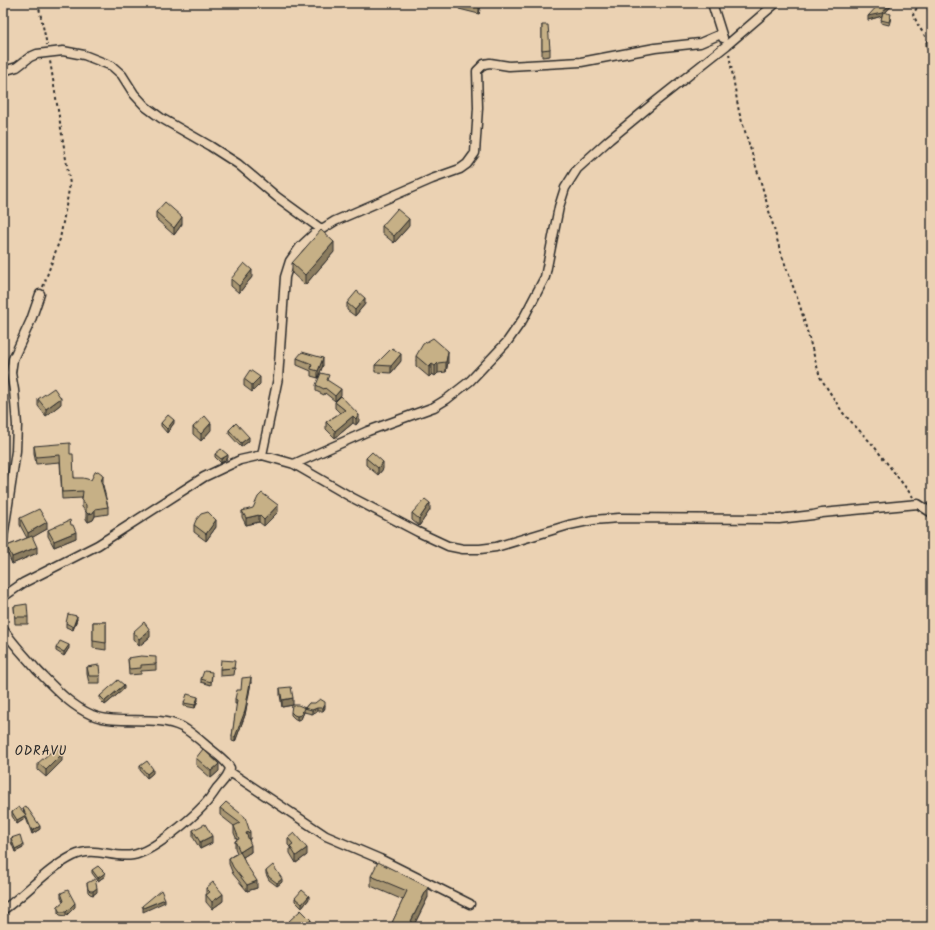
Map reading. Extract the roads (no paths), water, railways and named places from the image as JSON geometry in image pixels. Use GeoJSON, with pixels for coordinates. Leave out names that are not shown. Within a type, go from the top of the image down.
{"type":"FeatureCollection","features":[{"type":"Feature","properties":{"kind":"street"},"geometry":{"type":"LineString","coordinates":[[712,3],[721,34],[727,45]]}},
{"type":"Feature","properties":{"kind":"street"},"geometry":{"type":"LineString","coordinates":[[294,464],[368,431],[434,407],[470,381],[506,342],[523,319],[545,277],[559,207],[566,188],[577,169],[590,156],[727,45],[776,3]]}},
{"type":"Feature","properties":{"kind":"street"},"geometry":{"type":"LineString","coordinates":[[262,455],[278,378],[285,277],[290,261],[300,247],[314,234],[335,220],[432,179],[460,169],[467,164],[475,153],[478,108],[476,71],[484,64],[490,63],[509,66],[581,62],[655,48],[700,43],[721,34]]}},
{"type":"Feature","properties":{"kind":"street"},"geometry":{"type":"LineString","coordinates":[[3,71],[17,67],[30,57],[37,54],[63,51],[73,52],[112,66],[122,75],[134,94],[146,107],[161,118],[238,164],[277,197],[322,229]]}},
{"type":"Feature","properties":{"kind":"street"},"geometry":{"type":"LineString","coordinates":[[3,538],[16,451],[17,425],[11,373],[13,358],[31,320],[40,294]]}},
{"type":"Feature","properties":{"kind":"street"},"geometry":{"type":"LineString","coordinates":[[3,597],[24,583],[98,545],[204,477],[240,460],[262,455],[294,464],[418,532],[448,546],[463,549],[496,547],[569,525],[593,520],[619,518],[779,519],[822,513],[918,504],[932,513]]}},
{"type":"Feature","properties":{"kind":"street"},"geometry":{"type":"LineString","coordinates":[[3,630],[14,645],[55,689],[78,707],[98,717],[120,720],[158,721],[180,727],[192,734],[226,763],[230,768],[230,772],[326,836],[380,859],[470,904]]}},
{"type":"Feature","properties":{"kind":"street"},"geometry":{"type":"LineString","coordinates":[[3,910],[19,899],[50,872],[73,856],[83,852],[94,851],[122,856],[131,856],[146,851],[190,818],[204,805],[230,772]]}},
{"type":"Feature","properties":{"kind":"district","name":"ODRAVU"},"geometry":{"type":"Point","coordinates":[41,751]}}]}
